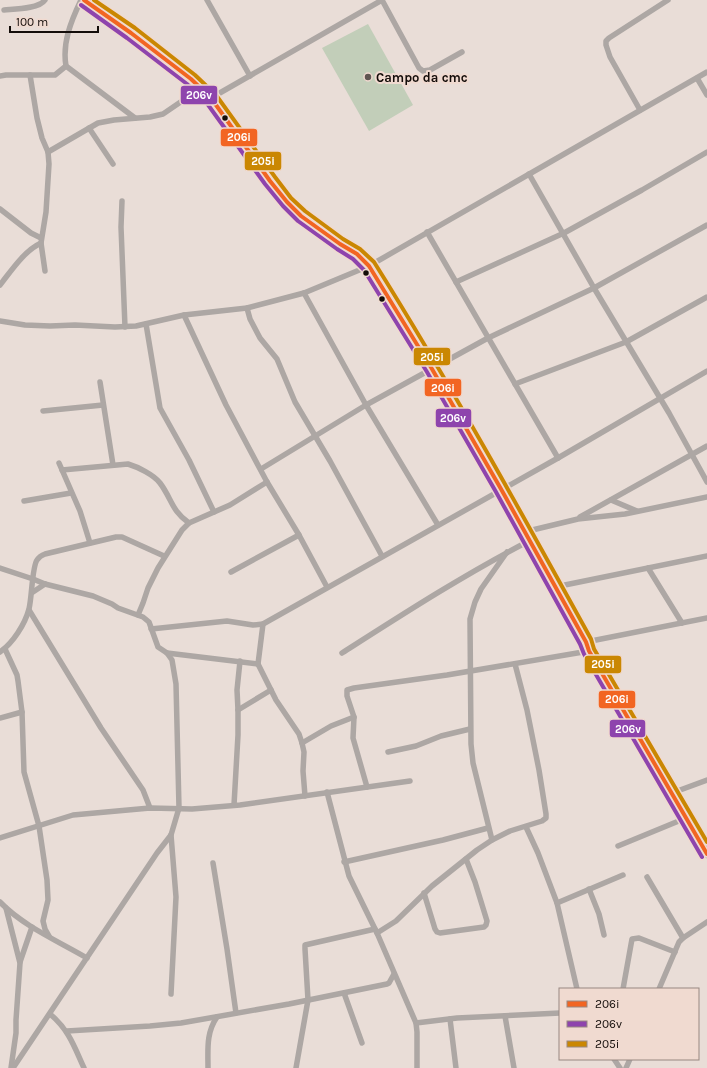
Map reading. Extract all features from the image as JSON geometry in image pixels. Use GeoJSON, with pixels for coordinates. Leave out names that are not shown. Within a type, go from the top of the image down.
{"type":"FeatureCollection","features":[{"type":"Feature","properties":{"kind":"street"},"geometry":{"type":"LineString","coordinates":[[4,10],[40,5],[45,0]]}},
{"type":"Feature","properties":{"kind":"street"},"geometry":{"type":"LineString","coordinates":[[81,0],[67,38],[65,52],[66,66],[134,118]]}},
{"type":"Feature","properties":{"kind":"street"},"geometry":{"type":"LineString","coordinates":[[84,0],[132,33],[177,67],[201,88],[211,98],[270,181],[287,202],[302,216],[340,244],[357,254],[369,266],[432,369],[501,489],[586,642],[589,651],[707,854]]}},
{"type":"Feature","properties":{"kind":"street"},"geometry":{"type":"LineString","coordinates":[[207,0],[250,76]]}},
{"type":"Feature","properties":{"kind":"street"},"geometry":{"type":"LineString","coordinates":[[211,98],[382,0],[419,68],[423,71],[430,70],[462,52]]}},
{"type":"Feature","properties":{"kind":"street"},"geometry":{"type":"LineString","coordinates":[[640,110],[610,57],[606,41],[608,38],[668,0]]}},
{"type":"Feature","properties":{"kind":"street"},"geometry":{"type":"LineString","coordinates":[[0,76],[55,74],[66,66]]}},
{"type":"Feature","properties":{"kind":"street"},"geometry":{"type":"LineString","coordinates":[[0,321],[26,325],[125,326],[146,324],[184,315],[247,308],[304,293],[369,266],[707,72]]}},
{"type":"Feature","properties":{"kind":"street"},"geometry":{"type":"LineString","coordinates":[[30,75],[37,118],[42,138],[48,152],[50,164],[46,212],[41,241],[45,271]]}},
{"type":"Feature","properties":{"kind":"street"},"geometry":{"type":"LineString","coordinates":[[697,78],[707,95]]}},
{"type":"Feature","properties":{"kind":"street"},"geometry":{"type":"LineString","coordinates":[[48,152],[98,123],[163,114],[201,88]]}},
{"type":"Feature","properties":{"kind":"street"},"geometry":{"type":"LineString","coordinates":[[89,128],[113,164]]}},
{"type":"Feature","properties":{"kind":"street"},"geometry":{"type":"LineString","coordinates":[[456,282],[564,233],[707,152]]}},
{"type":"Feature","properties":{"kind":"street"},"geometry":{"type":"LineString","coordinates":[[529,174],[707,482]]}},
{"type":"Feature","properties":{"kind":"street"},"geometry":{"type":"LineString","coordinates":[[122,201],[121,227],[125,326]]}},
{"type":"Feature","properties":{"kind":"street"},"geometry":{"type":"LineString","coordinates":[[0,209],[41,241]]}},
{"type":"Feature","properties":{"kind":"street"},"geometry":{"type":"LineString","coordinates":[[261,469],[366,405],[488,338],[594,288],[707,225]]}},
{"type":"Feature","properties":{"kind":"street"},"geometry":{"type":"LineString","coordinates":[[427,232],[538,426],[558,458]]}},
{"type":"Feature","properties":{"kind":"street"},"geometry":{"type":"LineString","coordinates":[[0,285],[12,269],[41,241]]}},
{"type":"Feature","properties":{"kind":"street"},"geometry":{"type":"LineString","coordinates":[[304,293],[366,405],[438,525]]}},
{"type":"Feature","properties":{"kind":"street"},"geometry":{"type":"LineString","coordinates":[[515,384],[626,342],[707,297]]}},
{"type":"Feature","properties":{"kind":"street"},"geometry":{"type":"LineString","coordinates":[[247,308],[250,319],[260,338],[277,359],[295,402],[330,461],[382,556]]}},
{"type":"Feature","properties":{"kind":"street"},"geometry":{"type":"LineString","coordinates":[[184,315],[226,405],[267,482],[299,535],[327,588]]}},
{"type":"Feature","properties":{"kind":"street"},"geometry":{"type":"LineString","coordinates":[[146,324],[160,408],[189,460],[214,512]]}},
{"type":"Feature","properties":{"kind":"street"},"geometry":{"type":"LineString","coordinates":[[151,629],[227,621],[253,625],[263,624],[558,458],[707,371]]}},
{"type":"Feature","properties":{"kind":"street"},"geometry":{"type":"LineString","coordinates":[[100,382],[113,465]]}},
{"type":"Feature","properties":{"kind":"street"},"geometry":{"type":"LineString","coordinates":[[43,411],[103,405]]}},
{"type":"Feature","properties":{"kind":"street"},"geometry":{"type":"LineString","coordinates":[[578,519],[707,446]]}},
{"type":"Feature","properties":{"kind":"street"},"geometry":{"type":"LineString","coordinates":[[59,463],[80,511],[90,543]]}},
{"type":"Feature","properties":{"kind":"street"},"geometry":{"type":"LineString","coordinates":[[62,470],[128,464],[135,466],[160,482],[176,511],[189,523]]}},
{"type":"Feature","properties":{"kind":"street"},"geometry":{"type":"LineString","coordinates":[[138,615],[148,588],[164,556],[182,530],[189,523],[230,504],[267,482]]}},
{"type":"Feature","properties":{"kind":"street"},"geometry":{"type":"LineString","coordinates":[[24,501],[72,493]]}},
{"type":"Feature","properties":{"kind":"street"},"geometry":{"type":"LineString","coordinates":[[524,532],[578,519],[638,511],[707,498]]}},
{"type":"Feature","properties":{"kind":"street"},"geometry":{"type":"LineString","coordinates":[[611,500],[638,511]]}},
{"type":"Feature","properties":{"kind":"street"},"geometry":{"type":"LineString","coordinates":[[231,572],[299,535]]}},
{"type":"Feature","properties":{"kind":"street"},"geometry":{"type":"LineString","coordinates":[[49,936],[43,921],[47,905],[48,887],[39,826],[24,772],[22,712],[17,675],[3,651],[23,624],[29,610],[33,592],[33,579],[36,561],[45,554],[122,537],[164,556]]}},
{"type":"Feature","properties":{"kind":"street"},"geometry":{"type":"LineString","coordinates":[[342,653],[507,552],[529,541]]}},
{"type":"Feature","properties":{"kind":"street"},"geometry":{"type":"LineString","coordinates":[[492,840],[473,763],[470,729],[470,618],[481,589],[507,552]]}},
{"type":"Feature","properties":{"kind":"street"},"geometry":{"type":"LineString","coordinates":[[555,587],[707,556]]}},
{"type":"Feature","properties":{"kind":"street"},"geometry":{"type":"LineString","coordinates":[[0,568],[45,584],[93,596],[143,617],[149,622],[158,647],[167,653],[172,660],[176,684],[178,808],[171,835],[176,897],[171,994]]}},
{"type":"Feature","properties":{"kind":"street"},"geometry":{"type":"LineString","coordinates":[[648,568],[682,623]]}},
{"type":"Feature","properties":{"kind":"street"},"geometry":{"type":"LineString","coordinates":[[33,592],[45,584]]}},
{"type":"Feature","properties":{"kind":"street"},"geometry":{"type":"LineString","coordinates":[[29,610],[101,728],[143,790],[150,808]]}},
{"type":"Feature","properties":{"kind":"street"},"geometry":{"type":"LineString","coordinates":[[586,642],[707,618]]}},
{"type":"Feature","properties":{"kind":"street"},"geometry":{"type":"LineString","coordinates":[[263,624],[258,664],[276,700],[299,734],[302,742],[305,796]]}},
{"type":"Feature","properties":{"kind":"street"},"geometry":{"type":"LineString","coordinates":[[367,787],[353,738],[354,717],[346,693],[347,690],[589,651]]}},
{"type":"Feature","properties":{"kind":"street"},"geometry":{"type":"LineString","coordinates":[[167,653],[258,664]]}},
{"type":"Feature","properties":{"kind":"street"},"geometry":{"type":"LineString","coordinates":[[234,805],[238,710],[237,690],[240,661]]}},
{"type":"Feature","properties":{"kind":"street"},"geometry":{"type":"LineString","coordinates":[[296,1068],[308,1000],[304,949],[306,944],[376,931],[396,921],[432,886],[466,858],[492,840],[510,831],[526,827],[546,818],[539,770],[527,710],[515,664]]}},
{"type":"Feature","properties":{"kind":"street"},"geometry":{"type":"LineString","coordinates":[[238,710],[271,690]]}},
{"type":"Feature","properties":{"kind":"street"},"geometry":{"type":"LineString","coordinates":[[0,718],[22,712]]}},
{"type":"Feature","properties":{"kind":"street"},"geometry":{"type":"LineString","coordinates":[[302,742],[331,726],[354,717]]}},
{"type":"Feature","properties":{"kind":"street"},"geometry":{"type":"LineString","coordinates":[[388,752],[416,746],[441,736],[470,729]]}},
{"type":"Feature","properties":{"kind":"street"},"geometry":{"type":"LineString","coordinates":[[672,793],[707,780]]}},
{"type":"Feature","properties":{"kind":"street"},"geometry":{"type":"LineString","coordinates":[[0,838],[73,815],[150,808],[192,809],[234,805],[410,781]]}},
{"type":"Feature","properties":{"kind":"street"},"geometry":{"type":"LineString","coordinates":[[327,792],[344,862],[349,876],[376,931],[416,1023],[417,1068]]}},
{"type":"Feature","properties":{"kind":"street"},"geometry":{"type":"LineString","coordinates":[[618,846],[686,818]]}},
{"type":"Feature","properties":{"kind":"street"},"geometry":{"type":"LineString","coordinates":[[526,827],[538,853],[557,904],[577,988]]}},
{"type":"Feature","properties":{"kind":"street"},"geometry":{"type":"LineString","coordinates":[[344,862],[443,840],[488,828]]}},
{"type":"Feature","properties":{"kind":"street"},"geometry":{"type":"LineString","coordinates":[[12,1068],[50,1014],[157,853],[171,835]]}},
{"type":"Feature","properties":{"kind":"street"},"geometry":{"type":"LineString","coordinates":[[424,893],[437,932],[440,933],[484,927],[487,921],[466,858]]}},
{"type":"Feature","properties":{"kind":"street"},"geometry":{"type":"LineString","coordinates":[[212,863],[227,949],[236,1013]]}},
{"type":"Feature","properties":{"kind":"street"},"geometry":{"type":"LineString","coordinates":[[557,904],[623,875]]}},
{"type":"Feature","properties":{"kind":"street"},"geometry":{"type":"LineString","coordinates":[[647,877],[683,938]]}},
{"type":"Feature","properties":{"kind":"street"},"geometry":{"type":"LineString","coordinates":[[589,889],[599,914],[604,935]]}},
{"type":"Feature","properties":{"kind":"street"},"geometry":{"type":"LineString","coordinates":[[0,902],[33,927],[87,958]]}},
{"type":"Feature","properties":{"kind":"street"},"geometry":{"type":"LineString","coordinates":[[6,908],[20,963]]}},
{"type":"Feature","properties":{"kind":"street"},"geometry":{"type":"LineString","coordinates":[[12,1068],[16,1033],[20,963],[33,927],[43,921]]}},
{"type":"Feature","properties":{"kind":"street"},"geometry":{"type":"LineString","coordinates":[[659,988],[675,952],[683,938],[707,922]]}},
{"type":"Feature","properties":{"kind":"street"},"geometry":{"type":"LineString","coordinates":[[623,988],[632,939],[639,938],[675,952]]}},
{"type":"Feature","properties":{"kind":"street"},"geometry":{"type":"LineString","coordinates":[[67,1031],[150,1026],[217,1017],[387,984],[394,974]]}},
{"type":"Feature","properties":{"kind":"street"},"geometry":{"type":"LineString","coordinates":[[344,993],[362,1043]]}},
{"type":"Feature","properties":{"kind":"street"},"geometry":{"type":"LineString","coordinates":[[416,1023],[450,1019],[559,1013]]}},
{"type":"Feature","properties":{"kind":"street"},"geometry":{"type":"LineString","coordinates":[[50,1014],[67,1031],[84,1068]]}},
{"type":"Feature","properties":{"kind":"street"},"geometry":{"type":"LineString","coordinates":[[505,1016],[514,1068]]}},
{"type":"Feature","properties":{"kind":"street"},"geometry":{"type":"LineString","coordinates":[[208,1068],[209,1036],[211,1026],[217,1017]]}},
{"type":"Feature","properties":{"kind":"street"},"geometry":{"type":"LineString","coordinates":[[450,1019],[456,1068]]}},
{"type":"Feature","properties":{"kind":"green space","name":"Campo da cmc"},"geometry":{"type":"Polygon","coordinates":[[[368,24],[413,105],[369,131],[322,48],[368,24]]]}},
{"type":"Feature","properties":{"kind":"transit line","name":"206i"},"geometry":{"type":"LineString","coordinates":[[84,0],[131,33],[191,79],[211,98],[270,181],[287,202],[301,216],[340,244],[357,254],[369,266],[432,369],[501,489],[586,642],[589,651],[707,854]]}},
{"type":"Feature","properties":{"kind":"transit line","name":"205i"},"geometry":{"type":"LineString","coordinates":[[94,0],[135,28],[195,75],[216,95],[291,198],[305,211],[343,239],[360,249],[374,262],[431,355],[485,449],[591,639],[594,649],[707,842]]}},
{"type":"Feature","properties":{"kind":"transit line","name":"206v"},"geometry":{"type":"LineString","coordinates":[[81,5],[187,84],[206,102],[265,184],[283,206],[298,221],[353,259],[364,270],[427,372],[496,492],[580,644],[584,654],[702,857]]}},
{"type":"Feature","properties":{"kind":"place","name":"Campo da cmc"},"geometry":{"type":"Point","coordinates":[368,77]}}]}
